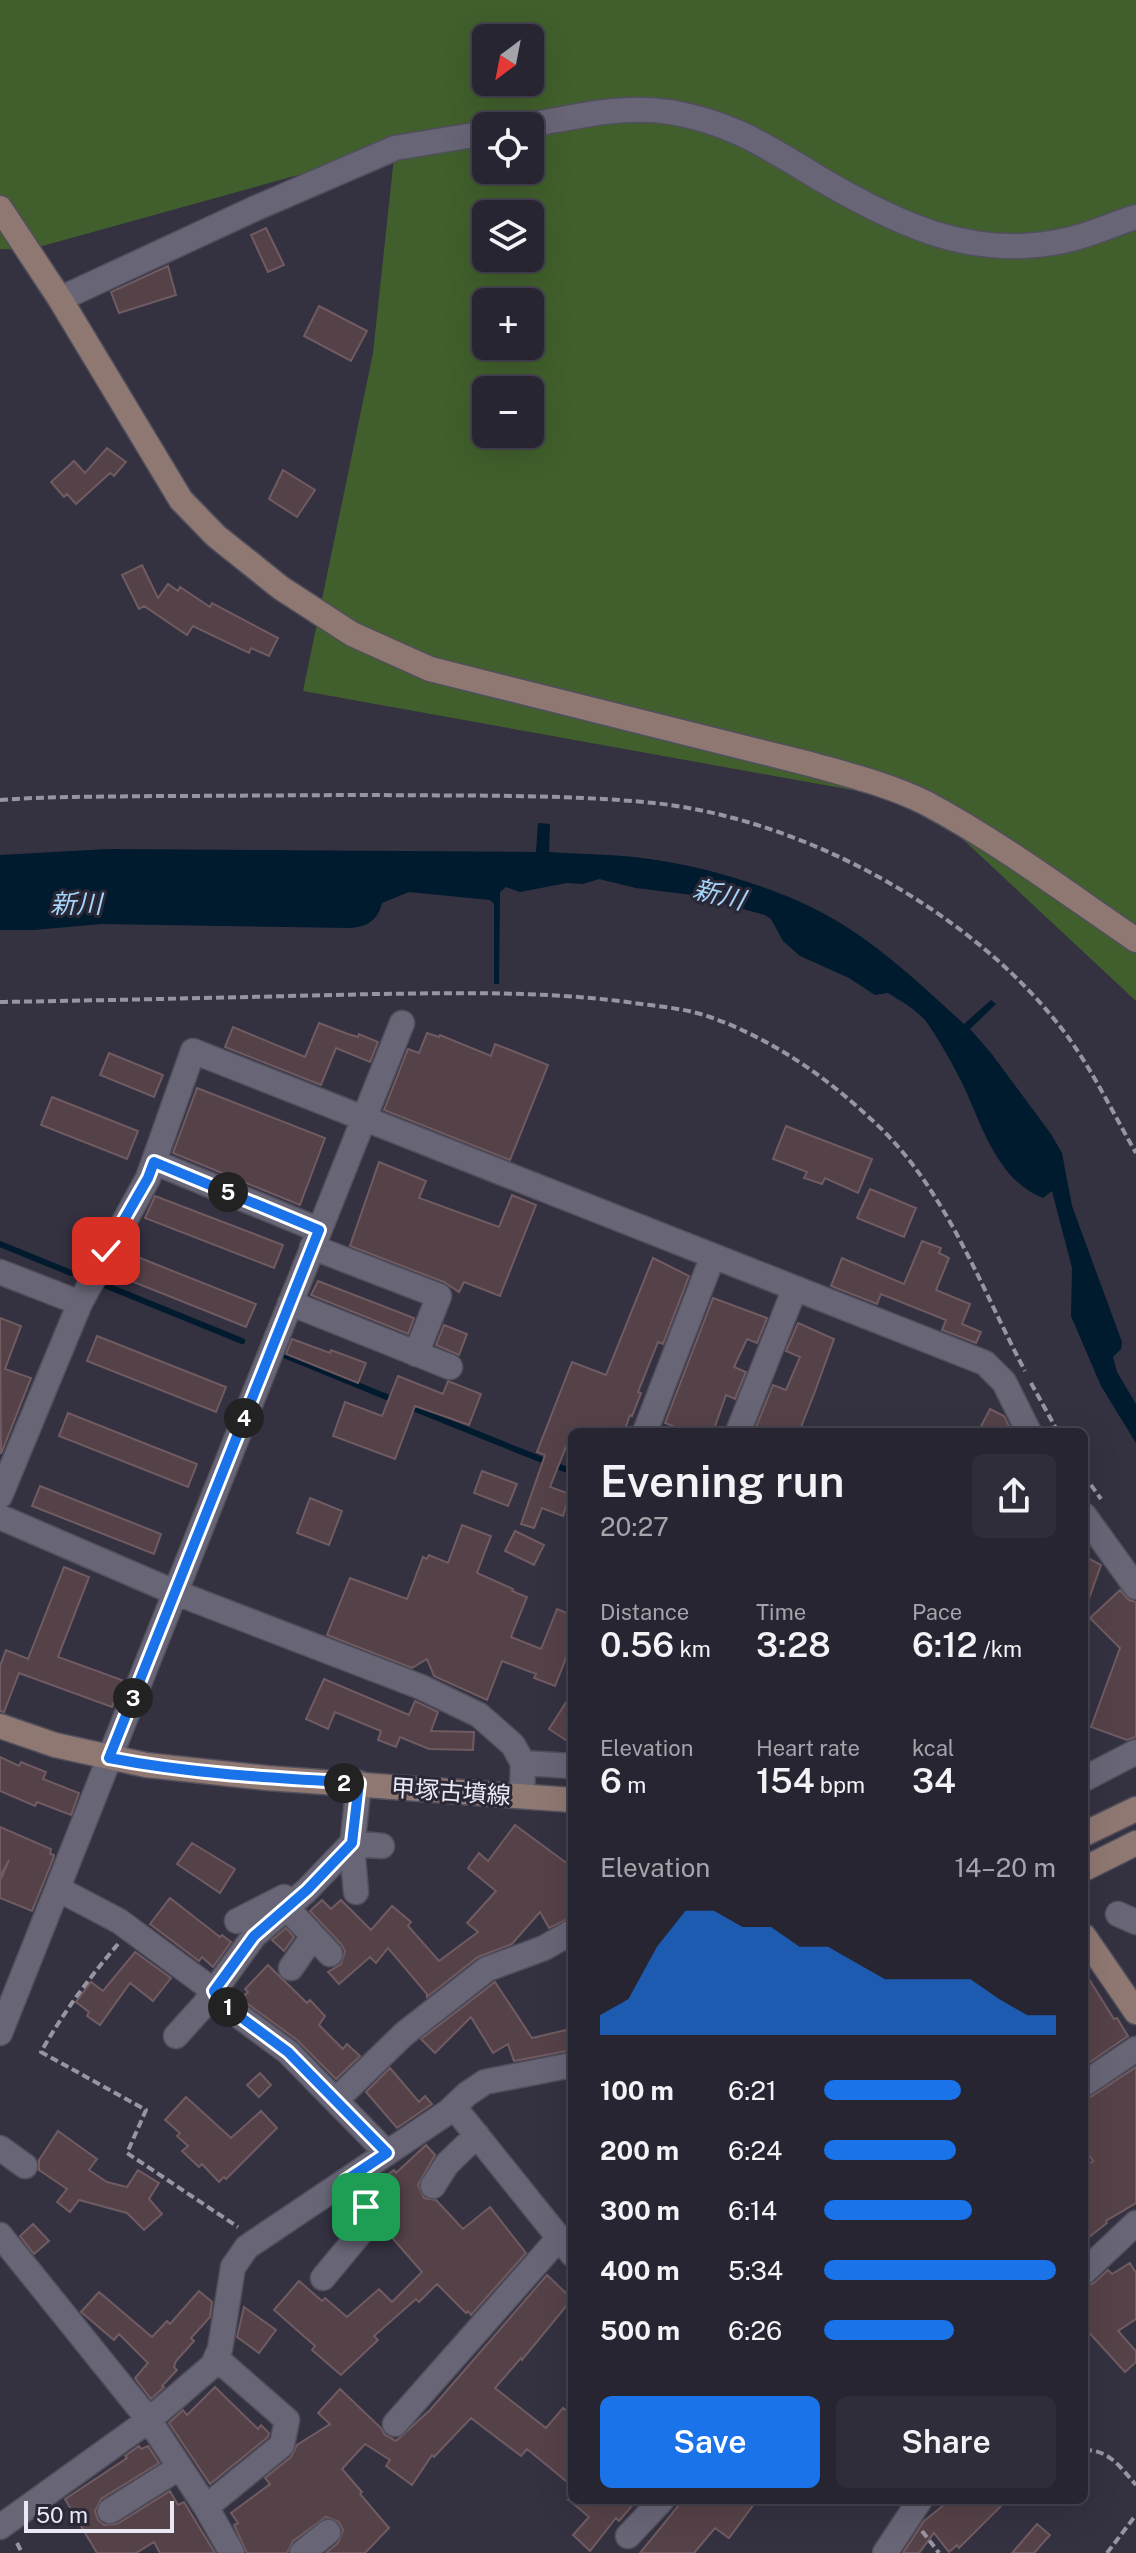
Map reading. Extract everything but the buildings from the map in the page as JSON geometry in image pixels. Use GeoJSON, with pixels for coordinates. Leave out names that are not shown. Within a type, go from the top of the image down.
{"type":"FeatureCollection","features":[{"type":"Feature","properties":{"kind":"street"},"geometry":{"type":"LineString","coordinates":[[544,123],[607,112],[667,111],[736,129],[913,228],[951,239],[1024,247],[1068,240],[1136,217]]}},
{"type":"Feature","properties":{"kind":"street"},"geometry":{"type":"LineString","coordinates":[[60,299],[256,208],[395,148],[472,135]]}},
{"type":"Feature","properties":{"kind":"street"},"geometry":{"type":"LineString","coordinates":[[0,208],[60,299],[181,500],[216,536],[281,588],[352,634],[430,669],[872,782],[937,810],[1000,848],[1136,940]]}},
{"type":"Feature","properties":{"kind":"street"},"geometry":{"type":"LineString","coordinates":[[0,2033],[402,1023]]}},
{"type":"Feature","properties":{"kind":"street"},"geometry":{"type":"LineString","coordinates":[[0,1496],[80,1303],[148,1178],[193,1051],[985,1363],[1004,1382],[1027,1428]]}},
{"type":"Feature","properties":{"kind":"street"},"geometry":{"type":"LineString","coordinates":[[154,1162],[439,1296],[416,1354]]}},
{"type":"Feature","properties":{"kind":"street"},"geometry":{"type":"LineString","coordinates":[[647,1428],[713,1256]]}},
{"type":"Feature","properties":{"kind":"street"},"geometry":{"type":"LineString","coordinates":[[0,1272],[80,1303]]}},
{"type":"Feature","properties":{"kind":"street"},"geometry":{"type":"LineString","coordinates":[[740,1428],[795,1288]]}},
{"type":"Feature","properties":{"kind":"street"},"geometry":{"type":"LineString","coordinates":[[290,1303],[450,1367]]}},
{"type":"Feature","properties":{"kind":"street"},"geometry":{"type":"LineString","coordinates":[[0,1517],[174,1592],[421,1687],[479,1715],[513,1745],[523,1763],[522,1796]]}},
{"type":"Feature","properties":{"kind":"street"},"geometry":{"type":"LineString","coordinates":[[1088,1521],[1136,1587]]}},
{"type":"Feature","properties":{"kind":"street","name":"甲塚古墳線"},"geometry":{"type":"LineString","coordinates":[[0,1726],[55,1745],[146,1765],[267,1778],[568,1800]]}},
{"type":"Feature","properties":{"kind":"street"},"geometry":{"type":"LineString","coordinates":[[1088,1777],[1136,1752]]}},
{"type":"Feature","properties":{"kind":"street"},"geometry":{"type":"LineString","coordinates":[[523,1763],[568,1766]]}},
{"type":"Feature","properties":{"kind":"street"},"geometry":{"type":"LineString","coordinates":[[356,1892],[352,1843],[359,1783]]}},
{"type":"Feature","properties":{"kind":"street"},"geometry":{"type":"LineString","coordinates":[[1088,1832],[1136,1809]]}},
{"type":"Feature","properties":{"kind":"street"},"geometry":{"type":"LineString","coordinates":[[352,1843],[382,1846]]}},
{"type":"Feature","properties":{"kind":"street"},"geometry":{"type":"LineString","coordinates":[[176,2036],[254,1936],[352,1843]]}},
{"type":"Feature","properties":{"kind":"street"},"geometry":{"type":"LineString","coordinates":[[1088,1867],[1136,1843]]}},
{"type":"Feature","properties":{"kind":"street"},"geometry":{"type":"LineString","coordinates":[[58,1889],[119,1921],[214,1991],[219,2001],[288,2052],[387,2153]]}},
{"type":"Feature","properties":{"kind":"street"},"geometry":{"type":"LineString","coordinates":[[237,1921],[288,1896],[313,1936],[330,1954]]}},
{"type":"Feature","properties":{"kind":"street"},"geometry":{"type":"LineString","coordinates":[[337,2099],[404,2034],[487,1969],[544,1948],[568,1934]]}},
{"type":"Feature","properties":{"kind":"street"},"geometry":{"type":"LineString","coordinates":[[291,1968],[313,1936]]}},
{"type":"Feature","properties":{"kind":"street"},"geometry":{"type":"LineString","coordinates":[[1088,1942],[1136,2012]]}},
{"type":"Feature","properties":{"kind":"street"},"geometry":{"type":"LineString","coordinates":[[1088,2081],[1136,2049]]}},
{"type":"Feature","properties":{"kind":"street"},"geometry":{"type":"LineString","coordinates":[[0,2527],[149,2420],[213,2365],[223,2333],[233,2267],[247,2247],[454,2107],[485,2082],[568,2066]]}},
{"type":"Feature","properties":{"kind":"street"},"geometry":{"type":"LineString","coordinates":[[395,2424],[566,2246],[454,2107]]}},
{"type":"Feature","properties":{"kind":"street"},"geometry":{"type":"LineString","coordinates":[[433,2186],[447,2164],[477,2135]]}},
{"type":"Feature","properties":{"kind":"street"},"geometry":{"type":"LineString","coordinates":[[0,2148],[25,2166]]}},
{"type":"Feature","properties":{"kind":"street"},"geometry":{"type":"LineString","coordinates":[[323,2278],[367,2225],[369,2216],[366,2207],[345,2181]]}},
{"type":"Feature","properties":{"kind":"street"},"geometry":{"type":"LineString","coordinates":[[1088,2268],[1136,2223]]}},
{"type":"Feature","properties":{"kind":"street"},"geometry":{"type":"LineString","coordinates":[[0,2235],[149,2420],[232,2553]]}},
{"type":"Feature","properties":{"kind":"street"},"geometry":{"type":"LineString","coordinates":[[206,2507],[282,2445],[287,2420],[216,2358]]}},
{"type":"Feature","properties":{"kind":"street"},"geometry":{"type":"LineString","coordinates":[[110,2511],[180,2467]]}},
{"type":"Feature","properties":{"kind":"street"},"geometry":{"type":"LineString","coordinates":[[628,2536],[658,2504]]}},
{"type":"Feature","properties":{"kind":"street"},"geometry":{"type":"LineString","coordinates":[[885,2553],[917,2504]]}},
{"type":"Feature","properties":{"kind":"street"},"geometry":{"type":"LineString","coordinates":[[302,2553],[328,2532]]}},
{"type":"Feature","properties":{"kind":"path"},"geometry":{"type":"LineString","coordinates":[[0,800],[297,795],[525,796],[656,803],[764,828],[832,854],[894,885],[943,917],[991,956],[1041,1005],[1069,1039],[1136,1153]]}},
{"type":"Feature","properties":{"kind":"path"},"geometry":{"type":"LineString","coordinates":[[0,1002],[479,992],[579,996],[708,1016],[762,1038],[803,1063],[873,1121],[912,1166],[930,1190],[959,1241],[1056,1428]]}},
{"type":"Feature","properties":{"kind":"path"},"geometry":{"type":"LineString","coordinates":[[137,1933],[124,1937],[92,1974],[41,2052],[146,2110],[127,2153],[257,2240]]}},
{"type":"Feature","properties":{"kind":"path"},"geometry":{"type":"LineString","coordinates":[[1088,2451],[1105,2453],[1113,2458],[1136,2485]]}},
{"type":"Feature","properties":{"kind":"path"},"geometry":{"type":"LineString","coordinates":[[1107,2553],[1136,2515]]}},
{"type":"Feature","properties":{"kind":"green space"},"geometry":{"type":"Polygon","coordinates":[[[0,0],[1136,0],[1136,1001],[924,803],[303,691],[373,353],[395,148],[28,250],[0,249],[0,0]]]}},
{"type":"Feature","properties":{"kind":"water","name":"新川"},"geometry":{"type":"Polygon","coordinates":[[[538,823],[550,824],[549,852],[623,856],[679,864],[750,883],[815,909],[874,946],[964,1024],[991,1000],[996,1004],[970,1029],[991,1053],[1062,1153],[1072,1206],[1122,1342],[1121,1349],[1113,1357],[1117,1372],[1136,1404],[1136,1443],[1101,1386],[1071,1316],[1072,1268],[1052,1191],[1043,1198],[1028,1190],[1004,1167],[986,1137],[952,1064],[920,1015],[888,993],[875,995],[849,978],[800,956],[783,941],[771,919],[765,915],[692,895],[636,888],[599,879],[520,892],[506,887],[500,892],[499,984],[494,984],[494,904],[490,900],[409,892],[382,903],[371,922],[350,928],[101,924],[0,930],[0,855],[109,849],[536,852],[538,823]]]}},
{"type":"Feature","properties":{"kind":"waterway"},"geometry":{"type":"LineString","coordinates":[[0,1244],[71,1273]]}},
{"type":"Feature","properties":{"kind":"waterway"},"geometry":{"type":"LineString","coordinates":[[102,1284],[242,1341]]}},
{"type":"Feature","properties":{"kind":"waterway"},"geometry":{"type":"LineString","coordinates":[[284,1355],[394,1400]]}},
{"type":"Feature","properties":{"kind":"waterway"},"geometry":{"type":"LineString","coordinates":[[408,1406],[568,1470]]}},
{"type":"Feature","properties":{"kind":"route"},"geometry":{"type":"LineString","coordinates":[[106,1251],[154,1162],[319,1230],[109,1758],[267,1778],[359,1783],[352,1843],[307,1890],[254,1936],[214,1991],[219,2001],[288,2052],[387,2153],[345,2181],[366,2207]]}}]}
